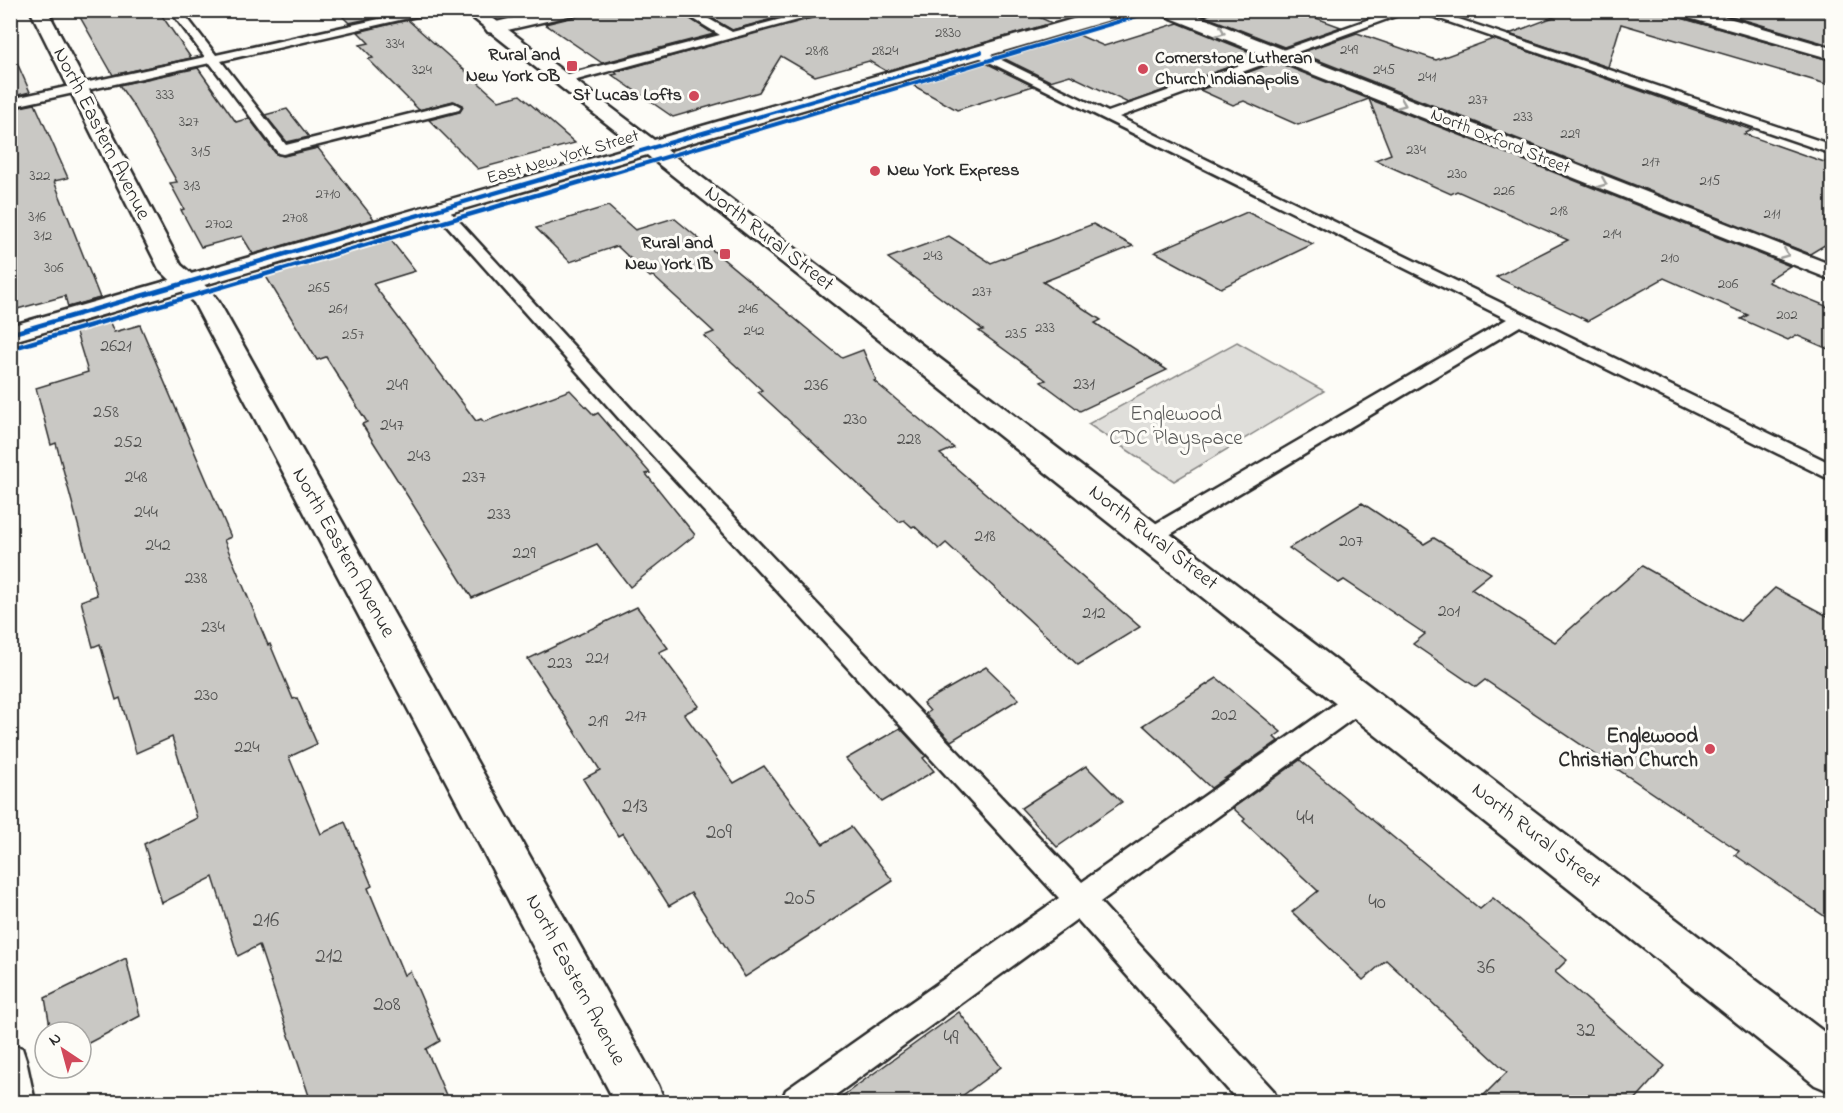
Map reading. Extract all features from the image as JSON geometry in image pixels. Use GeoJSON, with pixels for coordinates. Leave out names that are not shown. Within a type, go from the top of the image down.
{"type":"FeatureCollection","features":[{"type":"Feature","properties":{"kind":"main road","name":"North Eastern Avenue"},"geometry":{"type":"LineString","coordinates":[[38,10],[171,269],[206,302],[641,1102]]}},
{"type":"Feature","properties":{"kind":"main road","name":"North Rural Street"},"geometry":{"type":"LineString","coordinates":[[471,10],[1361,699],[1833,1068]]}},
{"type":"Feature","properties":{"kind":"main road"},"geometry":{"type":"LineString","coordinates":[[494,28],[571,10]]}},
{"type":"Feature","properties":{"kind":"main road","name":"East New York Street"},"geometry":{"type":"LineString","coordinates":[[10,334],[1124,10]]}},
{"type":"Feature","properties":{"kind":"main road","name":"North Oxford Street"},"geometry":{"type":"LineString","coordinates":[[1167,10],[1833,273]]}},
{"type":"Feature","properties":{"kind":"main road"},"geometry":{"type":"LineString","coordinates":[[1681,10],[1833,54]]}},
{"type":"Feature","properties":{"kind":"lane"},"geometry":{"type":"LineString","coordinates":[[175,10],[283,150],[454,107]]}},
{"type":"Feature","properties":{"kind":"lane"},"geometry":{"type":"LineString","coordinates":[[10,103],[438,10]]}},
{"type":"Feature","properties":{"kind":"lane"},"geometry":{"type":"LineString","coordinates":[[684,10],[731,36]]}},
{"type":"Feature","properties":{"kind":"lane"},"geometry":{"type":"LineString","coordinates":[[561,80],[830,10]]}},
{"type":"Feature","properties":{"kind":"lane"},"geometry":{"type":"LineString","coordinates":[[1107,117],[1407,10]]}},
{"type":"Feature","properties":{"kind":"lane"},"geometry":{"type":"LineString","coordinates":[[1419,10],[1833,150]]}},
{"type":"Feature","properties":{"kind":"lane"},"geometry":{"type":"LineString","coordinates":[[976,53],[1833,472]]}},
{"type":"Feature","properties":{"kind":"lane"},"geometry":{"type":"LineString","coordinates":[[441,210],[637,426],[1080,901],[1261,1102]]}},
{"type":"Feature","properties":{"kind":"lane"},"geometry":{"type":"LineString","coordinates":[[1151,536],[1520,319]]}},
{"type":"Feature","properties":{"kind":"lane"},"geometry":{"type":"LineString","coordinates":[[798,1102],[1361,699]]}},
{"type":"Feature","properties":{"kind":"lane"},"geometry":{"type":"LineString","coordinates":[[10,1060],[18,1102]]}},
{"type":"Feature","properties":{"kind":"green space","name":"Englewood CDC Playspace"},"geometry":{"type":"Polygon","coordinates":[[[1237,342],[1324,391],[1174,481],[1088,424],[1237,342]]]}},
{"type":"Feature","properties":{"kind":"building"},"geometry":{"type":"Polygon","coordinates":[[[76,10],[158,10],[191,58],[113,75],[76,10]]]}},
{"type":"Feature","properties":{"kind":"building"},"geometry":{"type":"Polygon","coordinates":[[[336,10],[397,10],[399,12],[349,23],[336,10]]]}},
{"type":"Feature","properties":{"kind":"building"},"geometry":{"type":"Polygon","coordinates":[[[581,10],[677,10],[714,34],[602,63],[545,24],[578,16],[581,10]]]}},
{"type":"Feature","properties":{"kind":"building"},"geometry":{"type":"Polygon","coordinates":[[[698,10],[804,10],[732,30],[698,10]]]}},
{"type":"Feature","properties":{"kind":"building"},"geometry":{"type":"Polygon","coordinates":[[[837,10],[1024,10],[1052,23],[886,71],[869,61],[815,76],[781,56],[759,92],[673,117],[612,75],[617,74],[615,72],[837,10]]]}},
{"type":"Feature","properties":{"kind":"building"},"geometry":{"type":"Polygon","coordinates":[[[1221,10],[1294,10],[1341,27],[1284,47],[1204,16],[1221,10]]]}},
{"type":"Feature","properties":{"kind":"building"},"geometry":{"type":"Polygon","coordinates":[[[1572,10],[1671,10],[1674,16],[1833,61],[1833,86],[1621,24],[1608,67],[1509,34],[1572,10]]]}},
{"type":"Feature","properties":{"kind":"building"},"geometry":{"type":"Polygon","coordinates":[[[1711,10],[1833,10],[1833,46],[1711,10]]]}},
{"type":"Feature","properties":{"kind":"building"},"geometry":{"type":"Polygon","coordinates":[[[408,20],[499,101],[520,95],[575,143],[478,169],[429,120],[460,112],[462,105],[453,101],[419,110],[368,59],[373,58],[360,45],[369,43],[358,32],[408,20]]]}},
{"type":"Feature","properties":{"kind":"building","name":"Cornerstone Lutheran Church Indianapolis"},"geometry":{"type":"Polygon","coordinates":[[[1178,23],[1260,56],[1128,103],[1070,75],[1050,81],[997,55],[1074,33],[1104,46],[1178,23]]]}},
{"type":"Feature","properties":{"kind":"building"},"geometry":{"type":"Polygon","coordinates":[[[1357,33],[1436,60],[1493,39],[1752,130],[1744,134],[1833,165],[1833,240],[1810,254],[1300,53],[1357,33]]]}},
{"type":"Feature","properties":{"kind":"building"},"geometry":{"type":"Polygon","coordinates":[[[10,47],[30,92],[10,97],[10,47]]]}},
{"type":"Feature","properties":{"kind":"building"},"geometry":{"type":"Polygon","coordinates":[[[980,60],[1033,86],[957,110],[907,82],[980,60]]]}},
{"type":"Feature","properties":{"kind":"building"},"geometry":{"type":"Polygon","coordinates":[[[1276,62],[1369,99],[1298,125],[1244,101],[1233,105],[1200,90],[1276,62]]]}},
{"type":"Feature","properties":{"kind":"building"},"geometry":{"type":"Polygon","coordinates":[[[198,68],[236,122],[249,118],[276,154],[284,156],[318,148],[374,219],[253,254],[242,236],[201,247],[181,210],[184,209],[170,183],[177,182],[135,108],[119,85],[198,68]]]}},
{"type":"Feature","properties":{"kind":"building"},"geometry":{"type":"Polygon","coordinates":[[[1369,99],[1790,266],[1769,279],[1771,280],[1768,282],[1833,309],[1833,351],[1796,335],[1788,340],[1741,319],[1748,315],[1664,278],[1588,321],[1496,277],[1568,240],[1457,191],[1451,194],[1375,160],[1391,154],[1369,99]]]}},
{"type":"Feature","properties":{"kind":"building"},"geometry":{"type":"Polygon","coordinates":[[[35,104],[68,178],[54,181],[100,298],[68,307],[65,296],[10,311],[10,109],[35,104]]]}},
{"type":"Feature","properties":{"kind":"building"},"geometry":{"type":"Polygon","coordinates":[[[287,109],[309,137],[287,142],[265,115],[287,109]]]}},
{"type":"Feature","properties":{"kind":"building"},"geometry":{"type":"Polygon","coordinates":[[[608,206],[635,230],[674,218],[842,358],[863,350],[876,380],[874,381],[954,448],[940,454],[1140,627],[1078,665],[946,543],[939,549],[914,526],[912,527],[904,520],[899,522],[758,392],[762,390],[704,336],[714,332],[617,246],[570,262],[536,228],[608,206]]]}},
{"type":"Feature","properties":{"kind":"building"},"geometry":{"type":"Polygon","coordinates":[[[1247,212],[1313,244],[1221,288],[1155,252],[1247,212]]]}},
{"type":"Feature","properties":{"kind":"building"},"geometry":{"type":"Polygon","coordinates":[[[1093,224],[1133,246],[1043,282],[1101,320],[1095,323],[1167,370],[1080,411],[1041,382],[1046,380],[979,331],[983,330],[888,258],[949,236],[991,263],[1093,224]]]}},
{"type":"Feature","properties":{"kind":"building"},"geometry":{"type":"Polygon","coordinates":[[[386,234],[415,271],[373,284],[476,421],[481,419],[484,422],[570,390],[594,415],[598,413],[650,473],[646,474],[695,535],[630,587],[597,544],[472,598],[362,424],[367,422],[326,357],[317,360],[262,270],[386,234]]]}},
{"type":"Feature","properties":{"kind":"building"},"geometry":{"type":"Polygon","coordinates":[[[107,316],[114,332],[140,325],[231,537],[224,540],[268,645],[270,644],[293,699],[297,698],[317,744],[289,757],[321,834],[345,822],[372,886],[368,888],[404,975],[410,971],[440,1041],[426,1049],[449,1102],[311,1102],[259,945],[238,956],[213,877],[162,903],[144,844],[197,818],[172,737],[136,753],[120,698],[116,700],[100,644],[93,647],[81,601],[97,595],[56,443],[51,445],[36,388],[88,372],[74,326],[107,316]]]}},
{"type":"Feature","properties":{"kind":"building","name":"Englewood Christian Church"},"geometry":{"type":"Polygon","coordinates":[[[1362,503],[1424,544],[1434,538],[1491,573],[1471,589],[1555,642],[1642,566],[1740,621],[1775,588],[1833,619],[1833,922],[1735,855],[1739,851],[1485,680],[1476,687],[1413,644],[1425,634],[1344,580],[1339,583],[1289,548],[1362,503]]]}},
{"type":"Feature","properties":{"kind":"building"},"geometry":{"type":"Polygon","coordinates":[[[637,607],[668,648],[659,652],[699,706],[684,714],[734,783],[764,766],[823,844],[851,827],[893,881],[745,977],[691,893],[669,906],[623,833],[618,836],[583,779],[600,770],[528,659],[637,607]]]}},
{"type":"Feature","properties":{"kind":"building"},"geometry":{"type":"Polygon","coordinates":[[[986,667],[1019,699],[951,741],[925,714],[930,711],[923,703],[986,667]]]}},
{"type":"Feature","properties":{"kind":"building"},"geometry":{"type":"Polygon","coordinates":[[[1217,678],[1281,732],[1274,737],[1278,741],[1211,788],[1143,725],[1217,678]]]}},
{"type":"Feature","properties":{"kind":"building"},"geometry":{"type":"Polygon","coordinates":[[[900,728],[926,756],[923,758],[934,771],[882,802],[846,759],[900,728]]]}},
{"type":"Feature","properties":{"kind":"building"},"geometry":{"type":"Polygon","coordinates":[[[1300,760],[1480,909],[1493,898],[1567,960],[1555,972],[1665,1066],[1633,1102],[1477,1102],[1507,1072],[1386,960],[1363,980],[1292,912],[1318,891],[1243,821],[1245,819],[1233,808],[1300,760]]]}},
{"type":"Feature","properties":{"kind":"building"},"geometry":{"type":"Polygon","coordinates":[[[1086,766],[1122,802],[1057,847],[1021,808],[1086,766]]]}},
{"type":"Feature","properties":{"kind":"building"},"geometry":{"type":"Polygon","coordinates":[[[126,958],[140,1016],[93,1041],[93,1020],[49,1020],[45,998],[126,958]]]}},
{"type":"Feature","properties":{"kind":"building"},"geometry":{"type":"Polygon","coordinates":[[[959,1012],[1001,1067],[954,1102],[834,1102],[959,1012]]]}},
{"type":"Feature","properties":{"kind":"cycle path"},"geometry":{"type":"LineString","coordinates":[[10,349],[623,170],[1157,10]]}},
{"type":"Feature","properties":{"kind":"cycle path"},"geometry":{"type":"LineString","coordinates":[[10,334],[981,52]]}},
{"type":"Feature","properties":{"kind":"place","name":"Rural and New York OB"},"geometry":{"type":"Point","coordinates":[572,66]}},
{"type":"Feature","properties":{"kind":"place","name":"Cornerstone Lutheran Church Indianapolis"},"geometry":{"type":"Point","coordinates":[1143,69]}},
{"type":"Feature","properties":{"kind":"place","name":"St Lucas Lofts"},"geometry":{"type":"Point","coordinates":[694,96]}},
{"type":"Feature","properties":{"kind":"place","name":"New York Express"},"geometry":{"type":"Point","coordinates":[875,171]}},
{"type":"Feature","properties":{"kind":"place","name":"Rural and New York IB"},"geometry":{"type":"Point","coordinates":[725,254]}},
{"type":"Feature","properties":{"kind":"place","name":"Englewood Christian Church"},"geometry":{"type":"Point","coordinates":[1710,749]}}]}
